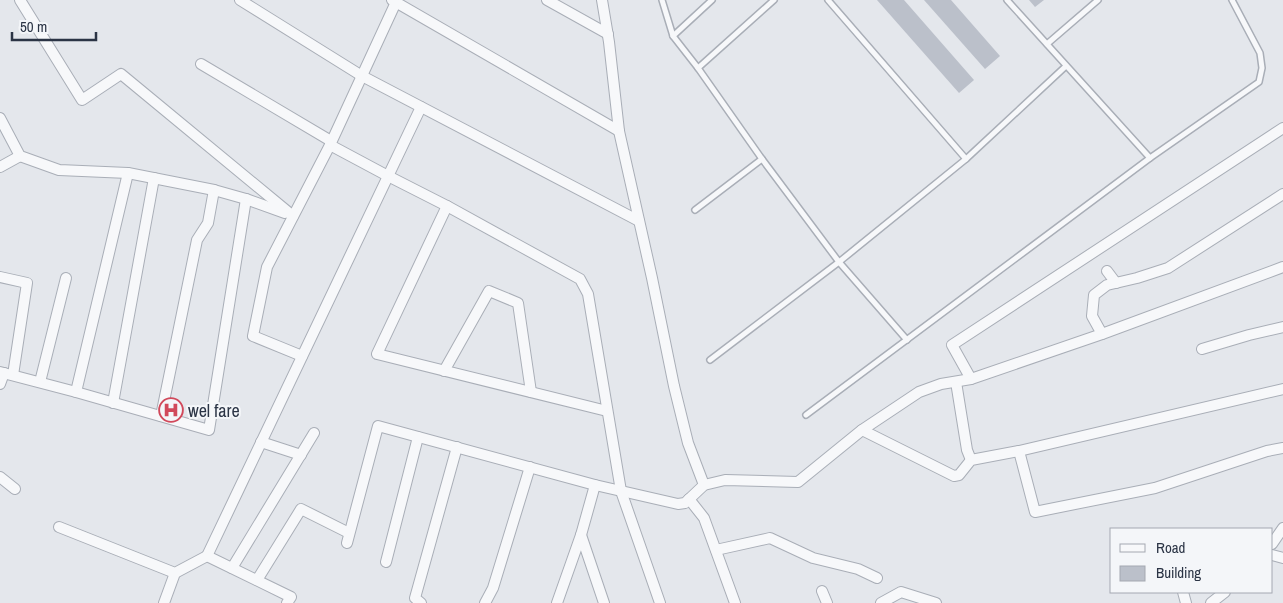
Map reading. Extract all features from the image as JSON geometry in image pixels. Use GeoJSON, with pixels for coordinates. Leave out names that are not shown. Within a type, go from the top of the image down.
{"type":"FeatureCollection","features":[{"type":"Feature","properties":{"kind":"street"},"geometry":{"type":"LineString","coordinates":[[20,0],[82,100],[121,74],[293,216]]}},
{"type":"Feature","properties":{"kind":"street"},"geometry":{"type":"LineString","coordinates":[[240,0],[362,76],[639,221]]}},
{"type":"Feature","properties":{"kind":"street"},"geometry":{"type":"LineString","coordinates":[[547,0],[608,34]]}},
{"type":"Feature","properties":{"kind":"street"},"geometry":{"type":"LineString","coordinates":[[602,0],[608,34],[619,131],[674,386],[688,443],[704,485]]}},
{"type":"Feature","properties":{"kind":"street"},"geometry":{"type":"LineString","coordinates":[[302,356],[253,336],[267,267],[330,143],[395,1],[619,131]]}},
{"type":"Feature","properties":{"kind":"street"},"geometry":{"type":"LineString","coordinates":[[201,64],[388,176],[580,279],[588,294],[621,491],[660,603]]}},
{"type":"Feature","properties":{"kind":"street"},"geometry":{"type":"LineString","coordinates":[[164,603],[175,573],[207,556],[421,107]]}},
{"type":"Feature","properties":{"kind":"street"},"geometry":{"type":"LineString","coordinates":[[0,118],[20,156],[59,170],[128,173],[154,178],[214,190],[293,216]]}},
{"type":"Feature","properties":{"kind":"street"},"geometry":{"type":"LineString","coordinates":[[971,379],[952,345],[1283,128]]}},
{"type":"Feature","properties":{"kind":"street"},"geometry":{"type":"LineString","coordinates":[[0,167],[20,156]]}},
{"type":"Feature","properties":{"kind":"street"},"geometry":{"type":"LineString","coordinates":[[76,392],[128,173]]}},
{"type":"Feature","properties":{"kind":"street"},"geometry":{"type":"LineString","coordinates":[[113,403],[154,178]]}},
{"type":"Feature","properties":{"kind":"street"},"geometry":{"type":"LineString","coordinates":[[161,416],[197,240],[208,224],[214,190]]}},
{"type":"Feature","properties":{"kind":"street"},"geometry":{"type":"LineString","coordinates":[[1102,334],[1092,316],[1094,296],[1107,285],[1168,268],[1283,194]]}},
{"type":"Feature","properties":{"kind":"street"},"geometry":{"type":"LineString","coordinates":[[6,373],[209,430],[246,199]]}},
{"type":"Feature","properties":{"kind":"street"},"geometry":{"type":"LineString","coordinates":[[447,206],[377,354],[607,411]]}},
{"type":"Feature","properties":{"kind":"street"},"geometry":{"type":"LineString","coordinates":[[257,580],[301,509],[348,538],[378,426],[595,485],[678,504],[685,503],[704,485],[725,480],[798,482],[862,430],[919,392],[941,384],[971,379],[1102,334],[1283,267]]}},
{"type":"Feature","properties":{"kind":"street"},"geometry":{"type":"LineString","coordinates":[[1107,271],[1116,283]]}},
{"type":"Feature","properties":{"kind":"street"},"geometry":{"type":"LineString","coordinates":[[0,277],[27,283],[6,373],[0,384]]}},
{"type":"Feature","properties":{"kind":"street"},"geometry":{"type":"LineString","coordinates":[[40,382],[66,278]]}},
{"type":"Feature","properties":{"kind":"street"},"geometry":{"type":"LineString","coordinates":[[444,370],[489,291],[518,303],[531,392]]}},
{"type":"Feature","properties":{"kind":"street"},"geometry":{"type":"LineString","coordinates":[[1202,349],[1283,327]]}},
{"type":"Feature","properties":{"kind":"street"},"geometry":{"type":"LineString","coordinates":[[956,382],[967,450],[971,460]]}},
{"type":"Feature","properties":{"kind":"street"},"geometry":{"type":"LineString","coordinates":[[862,430],[954,476],[959,475],[971,460],[1019,451],[1283,389]]}},
{"type":"Feature","properties":{"kind":"street"},"geometry":{"type":"LineString","coordinates":[[232,568],[314,433]]}},
{"type":"Feature","properties":{"kind":"street"},"geometry":{"type":"LineString","coordinates":[[386,562],[418,437]]}},
{"type":"Feature","properties":{"kind":"street"},"geometry":{"type":"LineString","coordinates":[[261,442],[301,455]]}},
{"type":"Feature","properties":{"kind":"street"},"geometry":{"type":"LineString","coordinates":[[416,601],[457,447]]}},
{"type":"Feature","properties":{"kind":"street"},"geometry":{"type":"LineString","coordinates":[[1019,451],[1035,512],[1155,488],[1267,451],[1283,448]]}},
{"type":"Feature","properties":{"kind":"street"},"geometry":{"type":"LineString","coordinates":[[484,603],[493,588],[530,467]]}},
{"type":"Feature","properties":{"kind":"street"},"geometry":{"type":"LineString","coordinates":[[0,477],[15,489]]}},
{"type":"Feature","properties":{"kind":"street"},"geometry":{"type":"LineString","coordinates":[[557,603],[581,535],[595,485]]}},
{"type":"Feature","properties":{"kind":"street"},"geometry":{"type":"LineString","coordinates":[[689,499],[704,518],[735,603]]}},
{"type":"Feature","properties":{"kind":"street"},"geometry":{"type":"LineString","coordinates":[[59,527],[175,573]]}},
{"type":"Feature","properties":{"kind":"street"},"geometry":{"type":"LineString","coordinates":[[1273,543],[1283,528]]}},
{"type":"Feature","properties":{"kind":"street"},"geometry":{"type":"LineString","coordinates":[[581,535],[604,603]]}},
{"type":"Feature","properties":{"kind":"street"},"geometry":{"type":"LineString","coordinates":[[716,550],[770,538],[813,558],[858,569],[877,578]]}},
{"type":"Feature","properties":{"kind":"street"},"geometry":{"type":"LineString","coordinates":[[207,556],[291,597],[287,603]]}},
{"type":"Feature","properties":{"kind":"street"},"geometry":{"type":"LineString","coordinates":[[822,592],[827,603]]}},
{"type":"Feature","properties":{"kind":"street"},"geometry":{"type":"LineString","coordinates":[[881,603],[901,592],[936,603]]}},
{"type":"Feature","properties":{"kind":"street"},"geometry":{"type":"LineString","coordinates":[[1211,603],[1224,593]]}},
{"type":"Feature","properties":{"kind":"lane"},"geometry":{"type":"LineString","coordinates":[[662,0],[673,36],[839,262],[907,340]]}},
{"type":"Feature","properties":{"kind":"lane"},"geometry":{"type":"LineString","coordinates":[[673,36],[712,0]]}},
{"type":"Feature","properties":{"kind":"lane"},"geometry":{"type":"LineString","coordinates":[[698,68],[774,0]]}},
{"type":"Feature","properties":{"kind":"lane"},"geometry":{"type":"LineString","coordinates":[[828,0],[966,158]]}},
{"type":"Feature","properties":{"kind":"lane"},"geometry":{"type":"LineString","coordinates":[[1007,0],[1150,158]]}},
{"type":"Feature","properties":{"kind":"lane"},"geometry":{"type":"LineString","coordinates":[[1047,44],[1098,0]]}},
{"type":"Feature","properties":{"kind":"lane"},"geometry":{"type":"LineString","coordinates":[[806,415],[1150,158],[1259,82],[1262,68],[1260,53],[1232,0]]}},
{"type":"Feature","properties":{"kind":"lane"},"geometry":{"type":"LineString","coordinates":[[710,360],[839,262],[966,158],[1066,66]]}},
{"type":"Feature","properties":{"kind":"lane"},"geometry":{"type":"LineString","coordinates":[[695,210],[762,159]]}},
{"type":"Feature","properties":{"kind":"building"},"geometry":{"type":"Polygon","coordinates":[[[877,0],[904,0],[974,80],[959,93],[877,0]]]}},
{"type":"Feature","properties":{"kind":"building"},"geometry":{"type":"Polygon","coordinates":[[[924,0],[951,0],[1000,56],[985,69],[924,0]]]}},
{"type":"Feature","properties":{"kind":"building"},"geometry":{"type":"Polygon","coordinates":[[[1029,0],[1044,0],[1035,7],[1029,0]]]}},
{"type":"Feature","properties":{"kind":"place","name":"wel fare"},"geometry":{"type":"Point","coordinates":[171,410]}}]}
